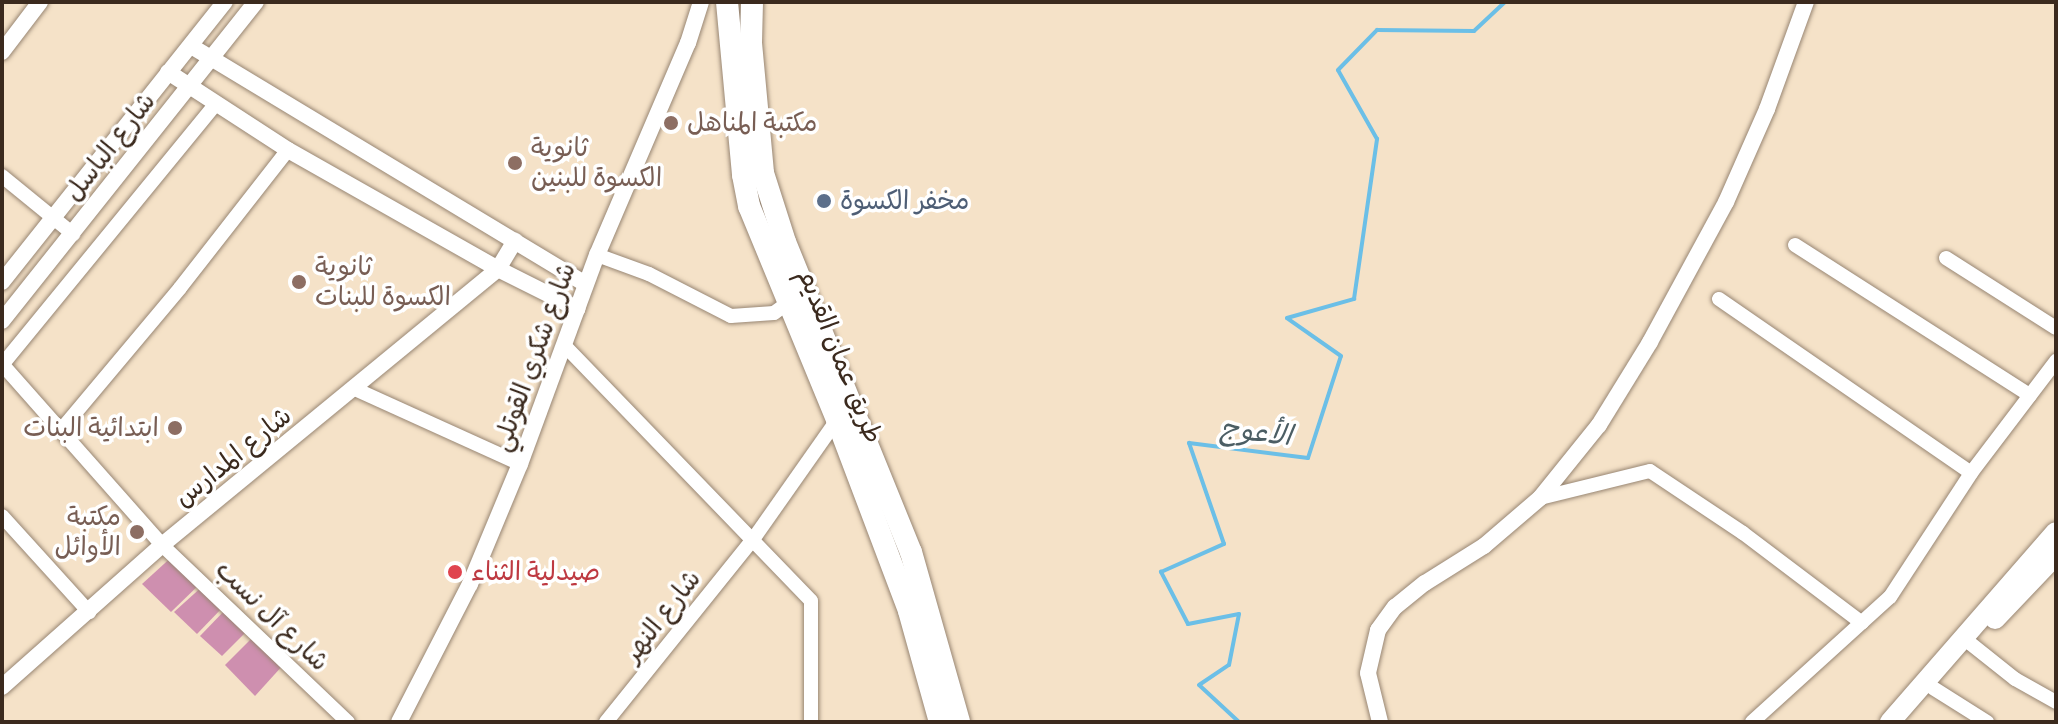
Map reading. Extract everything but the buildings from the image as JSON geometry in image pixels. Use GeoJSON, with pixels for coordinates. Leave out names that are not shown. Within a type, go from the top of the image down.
{"type":"FeatureCollection","features":[{"type":"Feature","properties":{"kind":"main road","name":"طريق عمان القديم"},"geometry":{"type":"LineString","coordinates":[[727,2],[743,175],[749,206],[837,420],[909,611],[940,722]]}},
{"type":"Feature","properties":{"kind":"main road","name":"طريق عمان القديم"},"geometry":{"type":"LineString","coordinates":[[752,2],[751,43],[763,173],[785,242],[911,552],[959,722]]}},
{"type":"Feature","properties":{"kind":"main road"},"geometry":{"type":"LineString","coordinates":[[1890,722],[2056,532]]}},
{"type":"Feature","properties":{"kind":"main road"},"geometry":{"type":"LineString","coordinates":[[1907,722],[1971,644],[2056,555]]}},
{"type":"Feature","properties":{"kind":"street"},"geometry":{"type":"LineString","coordinates":[[2,52],[40,2]]}},
{"type":"Feature","properties":{"kind":"street","name":"شارع الباسل"},"geometry":{"type":"LineString","coordinates":[[2,282],[225,2]]}},
{"type":"Feature","properties":{"kind":"street","name":"شارع الباسل"},"geometry":{"type":"LineString","coordinates":[[2,321],[256,2]]}},
{"type":"Feature","properties":{"kind":"street","name":"شارع شكري القوتلي"},"geometry":{"type":"LineString","coordinates":[[399,722],[470,584],[520,464],[597,255],[688,43],[701,2]]}},
{"type":"Feature","properties":{"kind":"street"},"geometry":{"type":"LineString","coordinates":[[1380,722],[1368,673],[1378,630],[1395,607],[1484,546],[1540,498],[1599,425],[1650,342],[1726,202],[1767,109],[1806,2]]}},
{"type":"Feature","properties":{"kind":"street"},"geometry":{"type":"LineString","coordinates":[[191,46],[586,284]]}},
{"type":"Feature","properties":{"kind":"street"},"geometry":{"type":"LineString","coordinates":[[168,72],[288,150],[498,269],[578,309]]}},
{"type":"Feature","properties":{"kind":"street"},"geometry":{"type":"LineString","coordinates":[[2,365],[216,104]]}},
{"type":"Feature","properties":{"kind":"street"},"geometry":{"type":"LineString","coordinates":[[61,430],[180,288],[288,150]]}},
{"type":"Feature","properties":{"kind":"street"},"geometry":{"type":"LineString","coordinates":[[2,176],[73,234]]}},
{"type":"Feature","properties":{"kind":"street","name":"شارع المدارس"},"geometry":{"type":"LineString","coordinates":[[2,687],[162,545],[498,269],[515,241]]}},
{"type":"Feature","properties":{"kind":"street"},"geometry":{"type":"LineString","coordinates":[[1795,245],[2030,395]]}},
{"type":"Feature","properties":{"kind":"street"},"geometry":{"type":"LineString","coordinates":[[597,255],[649,274],[731,316],[774,313],[788,303]]}},
{"type":"Feature","properties":{"kind":"street"},"geometry":{"type":"LineString","coordinates":[[1946,258],[2056,328]]}},
{"type":"Feature","properties":{"kind":"street"},"geometry":{"type":"LineString","coordinates":[[1719,299],[1971,473]]}},
{"type":"Feature","properties":{"kind":"street"},"geometry":{"type":"LineString","coordinates":[[565,346],[754,538],[811,601],[811,722]]}},
{"type":"Feature","properties":{"kind":"street"},"geometry":{"type":"LineString","coordinates":[[1752,722],[1890,597],[1971,473],[2056,361]]}},
{"type":"Feature","properties":{"kind":"street","name":"شارع آل نسب"},"geometry":{"type":"LineString","coordinates":[[2,365],[162,545],[348,722]]}},
{"type":"Feature","properties":{"kind":"street"},"geometry":{"type":"LineString","coordinates":[[355,389],[520,464]]}},
{"type":"Feature","properties":{"kind":"street","name":"شارع النهر"},"geometry":{"type":"LineString","coordinates":[[606,722],[754,538],[837,420]]}},
{"type":"Feature","properties":{"kind":"street"},"geometry":{"type":"LineString","coordinates":[[1540,498],[1650,471],[1743,533],[1862,623]]}},
{"type":"Feature","properties":{"kind":"street"},"geometry":{"type":"LineString","coordinates":[[2,516],[89,612]]}},
{"type":"Feature","properties":{"kind":"street"},"geometry":{"type":"LineString","coordinates":[[1971,644],[2015,679],[2056,702]]}},
{"type":"Feature","properties":{"kind":"street"},"geometry":{"type":"LineString","coordinates":[[1933,688],[1987,722]]}},
{"type":"Feature","properties":{"kind":"street"},"geometry":{"type":"LineString","coordinates":[[616,722],[626,699]]}},
{"type":"Feature","properties":{"kind":"waterway","name":"الأعوج"},"geometry":{"type":"LineString","coordinates":[[1239,722],[1199,685],[1229,665],[1239,614],[1188,624],[1161,572],[1224,544],[1189,443],[1308,458],[1341,356],[1287,318],[1354,299],[1377,139],[1338,70],[1377,30],[1474,31],[1505,2]]}},
{"type":"Feature","properties":{"kind":"place","name":"مكتبة المناهل"},"geometry":{"type":"Point","coordinates":[671,123]}},
{"type":"Feature","properties":{"kind":"place","name":"ثانوية الكسوة للبنين"},"geometry":{"type":"Point","coordinates":[515,163]}},
{"type":"Feature","properties":{"kind":"place","name":"مخفر الكسوة"},"geometry":{"type":"Point","coordinates":[824,201]}},
{"type":"Feature","properties":{"kind":"place","name":"ثانوية الكسوة للبنات"},"geometry":{"type":"Point","coordinates":[299,282]}},
{"type":"Feature","properties":{"kind":"place","name":"ابتدائية البنات"},"geometry":{"type":"Point","coordinates":[175,428]}},
{"type":"Feature","properties":{"kind":"place","name":"مكتبة الأوائل"},"geometry":{"type":"Point","coordinates":[137,532]}},
{"type":"Feature","properties":{"kind":"place","name":"صيدلية الثناء"},"geometry":{"type":"Point","coordinates":[455,572]}}]}
